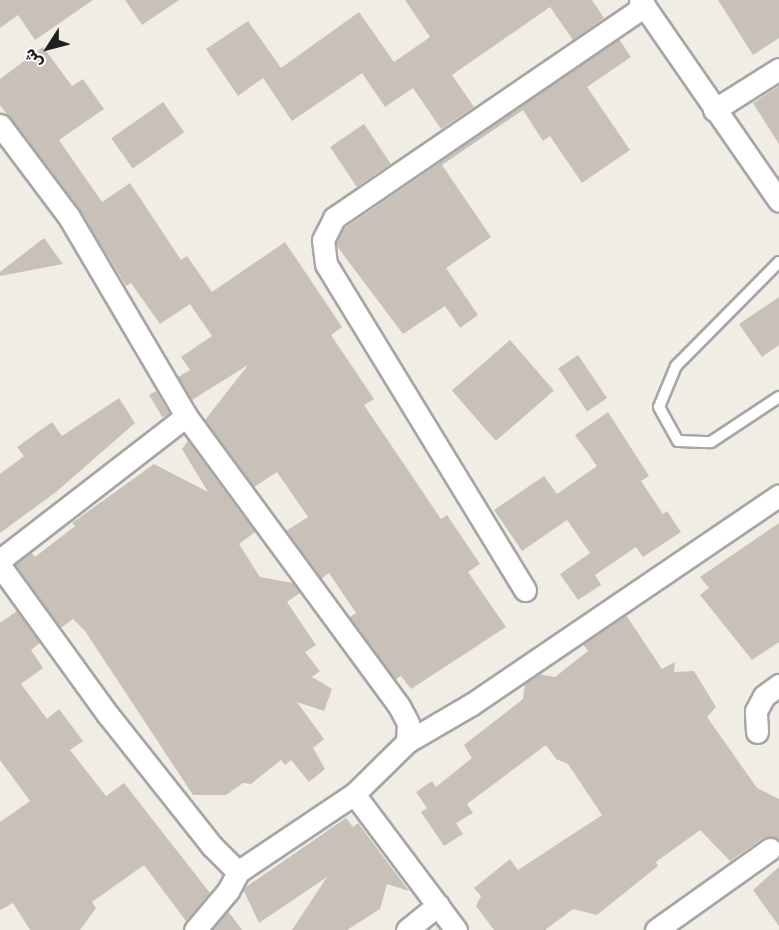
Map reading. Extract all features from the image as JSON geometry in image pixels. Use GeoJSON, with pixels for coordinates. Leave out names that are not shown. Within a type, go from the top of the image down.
{"type":"FeatureCollection","features":[{"type":"Feature","properties":{"kind":"street"},"geometry":{"type":"LineString","coordinates":[[525,590],[326,264],[322,240],[334,218],[642,3],[779,201]]}},
{"type":"Feature","properties":{"kind":"street"},"geometry":{"type":"LineString","coordinates":[[714,110],[779,69]]}},
{"type":"Feature","properties":{"kind":"street"},"geometry":{"type":"LineString","coordinates":[[0,125],[69,217],[186,416],[399,706],[408,723],[407,742]]}},
{"type":"Feature","properties":{"kind":"street"},"geometry":{"type":"LineString","coordinates":[[0,560],[186,416]]}},
{"type":"Feature","properties":{"kind":"street"},"geometry":{"type":"LineString","coordinates":[[195,930],[228,891],[238,872],[354,794],[407,742],[472,704],[779,495]]}},
{"type":"Feature","properties":{"kind":"street"},"geometry":{"type":"LineString","coordinates":[[0,566],[108,716],[212,846],[238,872]]}},
{"type":"Feature","properties":{"kind":"street"},"geometry":{"type":"LineString","coordinates":[[757,732],[756,711],[764,696],[779,686]]}},
{"type":"Feature","properties":{"kind":"street"},"geometry":{"type":"LineString","coordinates":[[354,794],[456,930]]}},
{"type":"Feature","properties":{"kind":"street"},"geometry":{"type":"LineString","coordinates":[[656,930],[770,849]]}},
{"type":"Feature","properties":{"kind":"street"},"geometry":{"type":"LineString","coordinates":[[407,930],[438,905]]}},
{"type":"Feature","properties":{"kind":"lane"},"geometry":{"type":"LineString","coordinates":[[779,262],[676,366],[659,407],[678,441],[711,442],[779,397]]}},
{"type":"Feature","properties":{"kind":"building"},"geometry":{"type":"Polygon","coordinates":[[[0,0],[93,0],[35,40],[18,15],[0,28],[0,0]]]}},
{"type":"Feature","properties":{"kind":"building"},"geometry":{"type":"Polygon","coordinates":[[[125,0],[179,0],[142,25],[125,0]]]}},
{"type":"Feature","properties":{"kind":"building"},"geometry":{"type":"Polygon","coordinates":[[[405,0],[592,0],[604,18],[573,40],[550,7],[452,75],[474,107],[441,129],[413,88],[385,107],[362,73],[292,121],[263,78],[238,96],[206,49],[248,21],[281,68],[359,12],[394,62],[430,37],[405,0]]]}},
{"type":"Feature","properties":{"kind":"building"},"geometry":{"type":"Polygon","coordinates":[[[718,0],[779,0],[779,38],[753,55],[718,0]]]}},
{"type":"Feature","properties":{"kind":"building"},"geometry":{"type":"Polygon","coordinates":[[[619,39],[631,57],[587,87],[630,150],[582,183],[550,136],[543,141],[523,110],[442,165],[491,237],[446,268],[478,315],[460,328],[445,306],[403,334],[336,245],[342,230],[619,39]]]}},
{"type":"Feature","properties":{"kind":"building"},"geometry":{"type":"Polygon","coordinates":[[[43,47],[72,86],[83,79],[104,109],[59,140],[102,202],[130,183],[181,260],[187,256],[212,292],[285,242],[342,327],[331,335],[374,399],[364,405],[441,519],[447,515],[480,564],[468,572],[506,627],[411,689],[401,676],[395,680],[350,617],[356,613],[329,573],[321,579],[286,531],[308,517],[277,472],[254,487],[205,420],[248,365],[192,400],[178,377],[190,370],[181,357],[212,336],[190,304],[160,324],[131,283],[126,286],[79,209],[0,105],[0,79],[43,47]]]}},
{"type":"Feature","properties":{"kind":"building"},"geometry":{"type":"Polygon","coordinates":[[[779,86],[779,144],[753,103],[779,86]]]}},
{"type":"Feature","properties":{"kind":"building"},"geometry":{"type":"Polygon","coordinates":[[[163,102],[184,132],[133,168],[111,138],[163,102]]]}},
{"type":"Feature","properties":{"kind":"building"},"geometry":{"type":"Polygon","coordinates":[[[364,124],[391,164],[357,187],[330,147],[364,124]]]}},
{"type":"Feature","properties":{"kind":"building"},"geometry":{"type":"Polygon","coordinates":[[[44,238],[63,264],[0,276],[0,272],[44,238]]]}},
{"type":"Feature","properties":{"kind":"building"},"geometry":{"type":"Polygon","coordinates":[[[779,297],[779,345],[762,357],[739,324],[779,297]]]}},
{"type":"Feature","properties":{"kind":"building"},"geometry":{"type":"Polygon","coordinates":[[[510,340],[554,391],[496,441],[452,391],[510,340]]]}},
{"type":"Feature","properties":{"kind":"building"},"geometry":{"type":"Polygon","coordinates":[[[578,355],[607,398],[587,412],[558,368],[578,355]]]}},
{"type":"Feature","properties":{"kind":"building"},"geometry":{"type":"Polygon","coordinates":[[[156,391],[169,413],[163,417],[149,395],[156,391]]]}},
{"type":"Feature","properties":{"kind":"building"},"geometry":{"type":"Polygon","coordinates":[[[119,398],[135,423],[56,492],[0,533],[0,474],[24,456],[17,447],[52,422],[62,436],[119,398]]]}},
{"type":"Feature","properties":{"kind":"building"},"geometry":{"type":"Polygon","coordinates":[[[608,412],[649,476],[641,481],[663,514],[667,511],[681,532],[643,557],[636,547],[595,575],[601,585],[578,600],[560,574],[590,553],[567,520],[522,551],[494,510],[544,476],[557,494],[597,466],[575,435],[608,412]]]}},
{"type":"Feature","properties":{"kind":"building"},"geometry":{"type":"Polygon","coordinates":[[[188,441],[255,532],[239,544],[260,577],[293,583],[300,593],[287,602],[316,645],[305,652],[320,671],[312,677],[332,689],[324,711],[297,702],[324,739],[313,748],[325,769],[309,782],[291,760],[285,765],[281,760],[251,784],[243,783],[226,795],[193,795],[85,631],[73,619],[61,628],[15,565],[31,552],[35,557],[75,526],[72,523],[154,464],[208,492],[182,449],[188,441]]]}},
{"type":"Feature","properties":{"kind":"building"},"geometry":{"type":"Polygon","coordinates":[[[779,523],[779,642],[752,660],[700,595],[709,588],[700,577],[779,523]]]}},
{"type":"Feature","properties":{"kind":"building"},"geometry":{"type":"Polygon","coordinates":[[[17,611],[40,643],[31,650],[43,668],[21,684],[47,719],[59,709],[83,741],[70,750],[106,796],[124,783],[210,893],[186,921],[144,865],[92,902],[96,908],[80,930],[30,930],[13,903],[0,910],[0,822],[30,801],[0,760],[0,623],[17,611]]]}},
{"type":"Feature","properties":{"kind":"building"},"geometry":{"type":"Polygon","coordinates":[[[626,615],[662,669],[675,662],[674,672],[694,671],[716,707],[707,717],[757,788],[779,799],[779,840],[763,838],[730,861],[700,830],[656,862],[658,866],[597,915],[573,909],[545,930],[494,930],[476,906],[481,896],[474,888],[510,859],[518,870],[602,815],[568,764],[556,759],[546,745],[467,804],[473,813],[456,823],[463,834],[444,846],[421,812],[427,808],[416,792],[432,781],[436,787],[472,758],[464,745],[523,699],[525,683],[538,674],[555,677],[588,651],[583,644],[626,615]]]}},
{"type":"Feature","properties":{"kind":"building"},"geometry":{"type":"Polygon","coordinates":[[[346,818],[353,827],[358,823],[409,891],[387,884],[380,909],[347,930],[292,930],[327,877],[259,923],[243,889],[346,818]]]}},
{"type":"Feature","properties":{"kind":"building"},"geometry":{"type":"Polygon","coordinates":[[[779,867],[779,926],[753,890],[779,867]]]}},
{"type":"Feature","properties":{"kind":"building"},"geometry":{"type":"Polygon","coordinates":[[[228,911],[242,930],[212,930],[228,911]]]}}]}
